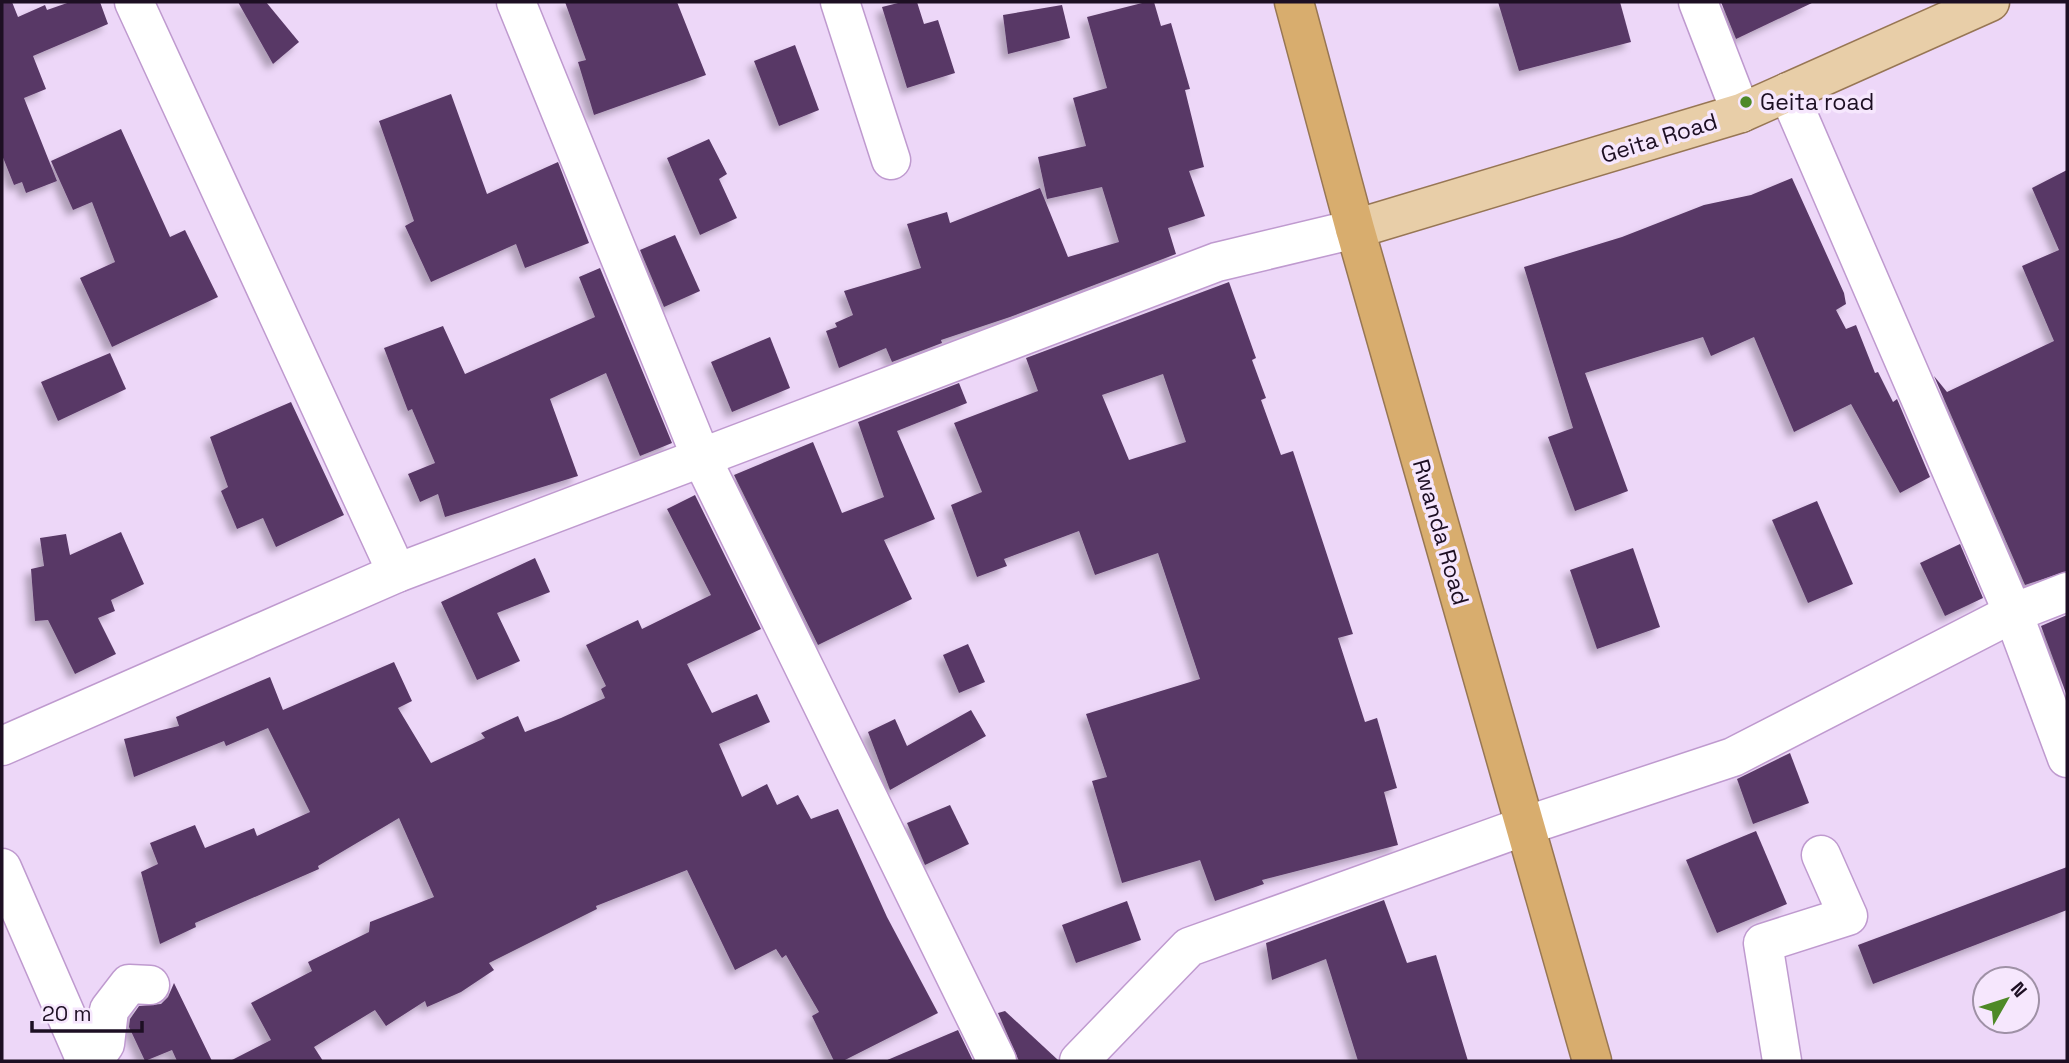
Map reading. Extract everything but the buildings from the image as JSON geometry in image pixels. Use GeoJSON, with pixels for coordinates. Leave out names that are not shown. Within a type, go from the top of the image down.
{"type":"FeatureCollection","features":[{"type":"Feature","properties":{"kind":"highway","name":"Rwanda Road"},"geometry":{"type":"LineString","coordinates":[[1294,2],[1355,229],[1592,1061]]}},
{"type":"Feature","properties":{"kind":"main road","name":"Geita Road"},"geometry":{"type":"LineString","coordinates":[[1355,229],[1741,113],[1990,2]]}},
{"type":"Feature","properties":{"kind":"street"},"geometry":{"type":"LineString","coordinates":[[134,2],[397,573]]}},
{"type":"Feature","properties":{"kind":"street"},"geometry":{"type":"LineString","coordinates":[[516,2],[701,457],[996,1061]]}},
{"type":"Feature","properties":{"kind":"street"},"geometry":{"type":"LineString","coordinates":[[840,2],[891,160]]}},
{"type":"Feature","properties":{"kind":"street"},"geometry":{"type":"LineString","coordinates":[[1698,2],[1741,113]]}},
{"type":"Feature","properties":{"kind":"street"},"geometry":{"type":"LineString","coordinates":[[1788,92],[2013,613],[2067,758]]}},
{"type":"Feature","properties":{"kind":"street"},"geometry":{"type":"LineString","coordinates":[[5,735],[397,573],[1217,262],[1355,229]]}},
{"type":"Feature","properties":{"kind":"street"},"geometry":{"type":"LineString","coordinates":[[1079,1061],[1189,947],[1525,826],[1733,757],[2013,613],[2067,592]]}},
{"type":"Feature","properties":{"kind":"street"},"geometry":{"type":"LineString","coordinates":[[1782,1061],[1763,943],[1848,916],[1821,855]]}},
{"type":"Feature","properties":{"kind":"street"},"geometry":{"type":"LineString","coordinates":[[2,868],[86,1061]]}},
{"type":"Feature","properties":{"kind":"street"},"geometry":{"type":"LineString","coordinates":[[93,1061],[106,1044],[110,1010],[129,984],[150,985]]}},
{"type":"Feature","properties":{"kind":"place","name":"Geita road"},"geometry":{"type":"Point","coordinates":[1746,102]}}]}
